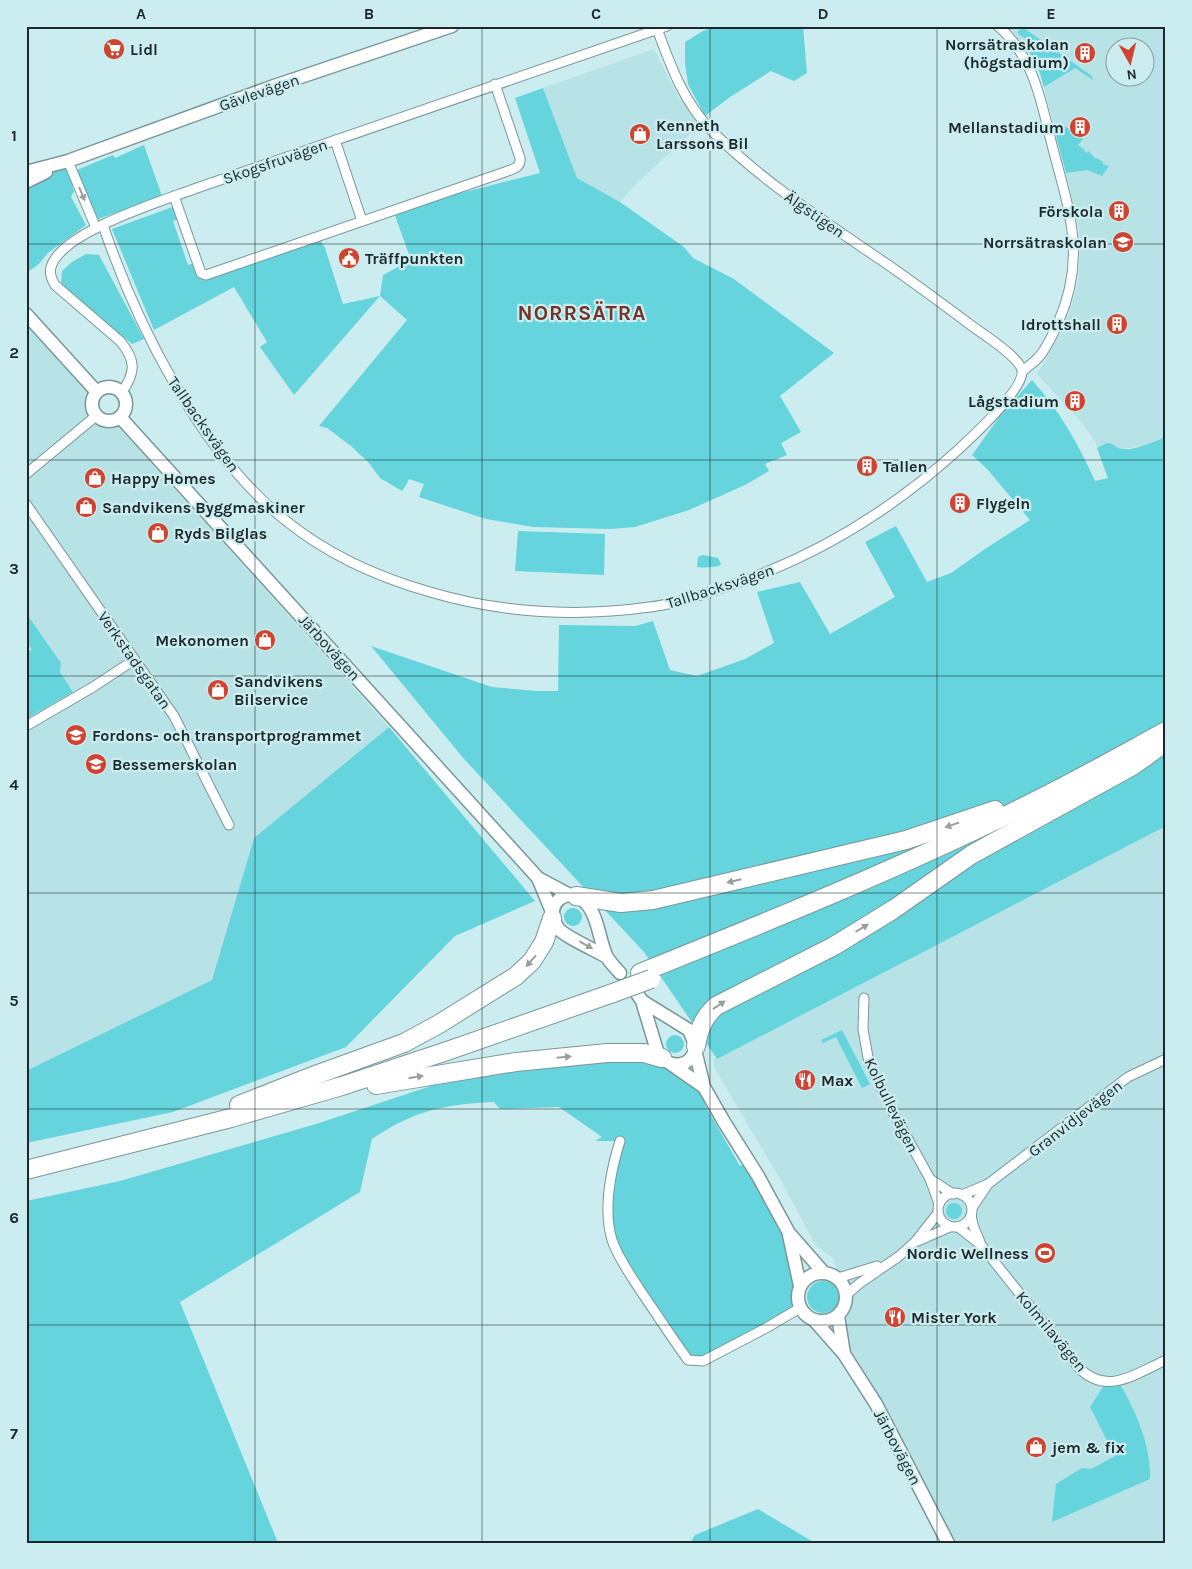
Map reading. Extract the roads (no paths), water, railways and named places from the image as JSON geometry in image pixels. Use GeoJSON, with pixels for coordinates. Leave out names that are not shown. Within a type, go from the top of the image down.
{"type":"FeatureCollection","features":[{"type":"Feature","properties":{"kind":"highway"},"geometry":{"type":"LineString","coordinates":[[646,976],[945,844],[1064,787],[1166,731]]}},
{"type":"Feature","properties":{"kind":"highway"},"geometry":{"type":"LineString","coordinates":[[26,1170],[230,1114],[342,1086],[450,1050],[614,984],[646,976],[798,919],[949,852],[1068,794],[1166,742]]}},
{"type":"Feature","properties":{"kind":"highway"},"geometry":{"type":"LineString","coordinates":[[696,1048],[699,1028],[706,1016],[716,1006],[834,946],[894,909],[971,855],[1134,766],[1166,742]]}},
{"type":"Feature","properties":{"kind":"highway"},"geometry":{"type":"LineString","coordinates":[[573,896],[621,903],[653,900],[906,840],[1025,798],[1064,787]]}},
{"type":"Feature","properties":{"kind":"highway"},"geometry":{"type":"LineString","coordinates":[[230,1114],[310,1077],[404,1043],[439,1024],[516,976],[532,962],[544,942],[552,915]]}},
{"type":"Feature","properties":{"kind":"highway"},"geometry":{"type":"LineString","coordinates":[[26,1160],[230,1114],[398,1080],[516,1062],[630,1052],[644,1053],[666,1061]]}},
{"type":"Feature","properties":{"kind":"main road","name":"Gävlevägen"},"geometry":{"type":"LineString","coordinates":[[26,172],[68,161],[274,86],[452,26]]}},
{"type":"Feature","properties":{"kind":"main road","name":"Gävlevägen"},"geometry":{"type":"LineString","coordinates":[[26,182],[68,161]]}},
{"type":"Feature","properties":{"kind":"main road"},"geometry":{"type":"LineString","coordinates":[[26,314],[96,391]]}},
{"type":"Feature","properties":{"kind":"main road"},"geometry":{"type":"LineString","coordinates":[[104,386],[109,386],[118,388],[122,392],[126,405],[120,417],[116,420],[106,421],[96,416],[91,404],[96,391],[104,386]]}},
{"type":"Feature","properties":{"kind":"main road","name":"Järbovägen"},"geometry":{"type":"LineString","coordinates":[[120,417],[538,878],[583,900],[590,908],[614,984]]}},
{"type":"Feature","properties":{"kind":"main road","name":"Järbovägen"},"geometry":{"type":"LineString","coordinates":[[538,878],[559,930],[607,957]]}},
{"type":"Feature","properties":{"kind":"main road"},"geometry":{"type":"LineString","coordinates":[[552,915],[554,905],[558,900],[573,896]]}},
{"type":"Feature","properties":{"kind":"main road"},"geometry":{"type":"LineString","coordinates":[[704,1087],[666,1061],[655,1045],[639,997],[689,1030],[696,1048],[704,1087],[758,1176],[789,1232],[824,1273],[838,1278],[842,1283],[846,1295],[846,1303],[838,1316],[830,1320],[814,1320],[807,1316],[800,1308],[798,1300],[800,1286],[789,1232]]}},
{"type":"Feature","properties":{"kind":"main road"},"geometry":{"type":"LineString","coordinates":[[666,1061],[678,1065],[687,1063],[696,1048]]}},
{"type":"Feature","properties":{"kind":"main road"},"geometry":{"type":"LineString","coordinates":[[800,1286],[811,1276],[824,1273]]}},
{"type":"Feature","properties":{"kind":"main road","name":"Järbovägen"},"geometry":{"type":"LineString","coordinates":[[838,1316],[844,1354]]}},
{"type":"Feature","properties":{"kind":"main road","name":"Järbovägen"},"geometry":{"type":"LineString","coordinates":[[814,1320],[844,1354],[876,1404],[948,1543]]}},
{"type":"Feature","properties":{"kind":"street","name":"Skogsfruvägen"},"geometry":{"type":"LineString","coordinates":[[122,392],[132,376],[128,351],[120,341],[55,286],[51,277],[50,269],[59,254],[76,241],[100,226],[174,196],[667,26]]}},
{"type":"Feature","properties":{"kind":"street"},"geometry":{"type":"LineString","coordinates":[[998,26],[1026,60],[1036,84],[1073,232],[1072,279],[1067,302],[1038,358],[1021,367]]}},
{"type":"Feature","properties":{"kind":"street","name":"Älgstigen"},"geometry":{"type":"LineString","coordinates":[[657,28],[670,65],[686,97],[711,130],[790,198],[922,289],[1021,367]]}},
{"type":"Feature","properties":{"kind":"street"},"geometry":{"type":"LineString","coordinates":[[174,196],[201,273],[206,275],[517,167],[521,162],[520,158],[495,84]]}},
{"type":"Feature","properties":{"kind":"street"},"geometry":{"type":"LineString","coordinates":[[335,140],[362,221]]}},
{"type":"Feature","properties":{"kind":"street","name":"Tallbacksvägen"},"geometry":{"type":"LineString","coordinates":[[68,161],[100,226],[147,334],[172,380],[221,453],[238,474],[270,508],[319,546],[363,568],[412,587],[444,596],[495,606],[531,610],[612,611],[651,607],[683,600],[712,592],[782,566],[871,519],[913,488],[982,427],[1021,380],[1021,367]]}},
{"type":"Feature","properties":{"kind":"street"},"geometry":{"type":"LineString","coordinates":[[26,474],[96,416]]}},
{"type":"Feature","properties":{"kind":"street","name":"Verkstadsgatan"},"geometry":{"type":"LineString","coordinates":[[26,504],[174,716],[229,825]]}},
{"type":"Feature","properties":{"kind":"street"},"geometry":{"type":"LineString","coordinates":[[26,726],[93,688],[134,660]]}},
{"type":"Feature","properties":{"kind":"street","name":"Kolbullevägen"},"geometry":{"type":"LineString","coordinates":[[864,998],[863,1029],[869,1063],[893,1112],[930,1179],[939,1209]]}},
{"type":"Feature","properties":{"kind":"street","name":"Granvidjevägen"},"geometry":{"type":"LineString","coordinates":[[958,1194],[988,1184],[1117,1085],[1137,1071],[1166,1058]]}},
{"type":"Feature","properties":{"kind":"street"},"geometry":{"type":"LineString","coordinates":[[620,1141],[612,1168],[608,1196],[612,1239],[620,1259],[688,1360],[703,1361],[800,1308]]}},
{"type":"Feature","properties":{"kind":"street"},"geometry":{"type":"LineString","coordinates":[[915,1242],[939,1230],[966,1223],[972,1212],[969,1200],[930,1179]]}},
{"type":"Feature","properties":{"kind":"street","name":"Granvidjevägen"},"geometry":{"type":"LineString","coordinates":[[972,1212],[988,1184]]}},
{"type":"Feature","properties":{"kind":"street"},"geometry":{"type":"LineString","coordinates":[[846,1295],[887,1263],[898,1257],[915,1242],[939,1209],[945,1197],[958,1194]]}},
{"type":"Feature","properties":{"kind":"street"},"geometry":{"type":"LineString","coordinates":[[939,1209],[942,1222],[954,1227]]}},
{"type":"Feature","properties":{"kind":"street","name":"Kolmilavägen"},"geometry":{"type":"LineString","coordinates":[[972,1212],[973,1225],[981,1244],[1079,1368],[1094,1379],[1106,1382],[1116,1381],[1166,1360]]}},
{"type":"Feature","properties":{"kind":"street","name":"Kolmilavägen"},"geometry":{"type":"LineString","coordinates":[[954,1227],[981,1244]]}},
{"type":"Feature","properties":{"kind":"street"},"geometry":{"type":"LineString","coordinates":[[838,1278],[860,1273],[887,1263]]}},
{"type":"Feature","properties":{"kind":"place","name":"Lidl"},"geometry":{"type":"Point","coordinates":[114,49]}},
{"type":"Feature","properties":{"kind":"place","name":"Norrsätraskolan (högstadium)"},"geometry":{"type":"Point","coordinates":[1085,53]}},
{"type":"Feature","properties":{"kind":"place","name":"Mellanstadium"},"geometry":{"type":"Point","coordinates":[1080,127]}},
{"type":"Feature","properties":{"kind":"place","name":"Kenneth Larssons Bil"},"geometry":{"type":"Point","coordinates":[640,134]}},
{"type":"Feature","properties":{"kind":"place","name":"Förskola"},"geometry":{"type":"Point","coordinates":[1119,211]}},
{"type":"Feature","properties":{"kind":"place","name":"Norrsätraskolan"},"geometry":{"type":"Point","coordinates":[1123,242]}},
{"type":"Feature","properties":{"kind":"place","name":"Träffpunkten"},"geometry":{"type":"Point","coordinates":[349,258]}},
{"type":"Feature","properties":{"kind":"place","name":"Idrottshall"},"geometry":{"type":"Point","coordinates":[1117,324]}},
{"type":"Feature","properties":{"kind":"place","name":"Lågstadium"},"geometry":{"type":"Point","coordinates":[1075,401]}},
{"type":"Feature","properties":{"kind":"place","name":"Tallen"},"geometry":{"type":"Point","coordinates":[867,466]}},
{"type":"Feature","properties":{"kind":"place","name":"Happy Homes"},"geometry":{"type":"Point","coordinates":[95,478]}},
{"type":"Feature","properties":{"kind":"place","name":"Flygeln"},"geometry":{"type":"Point","coordinates":[960,503]}},
{"type":"Feature","properties":{"kind":"place","name":"Sandvikens Byggmaskiner"},"geometry":{"type":"Point","coordinates":[86,507]}},
{"type":"Feature","properties":{"kind":"place","name":"Ryds Bilglas"},"geometry":{"type":"Point","coordinates":[158,533]}},
{"type":"Feature","properties":{"kind":"place","name":"Mekonomen"},"geometry":{"type":"Point","coordinates":[265,640]}},
{"type":"Feature","properties":{"kind":"place","name":"Sandvikens Bilservice"},"geometry":{"type":"Point","coordinates":[218,690]}},
{"type":"Feature","properties":{"kind":"place","name":"Fordons- och transportprogrammet"},"geometry":{"type":"Point","coordinates":[76,735]}},
{"type":"Feature","properties":{"kind":"place","name":"Bessemerskolan"},"geometry":{"type":"Point","coordinates":[96,764]}},
{"type":"Feature","properties":{"kind":"place","name":"Max"},"geometry":{"type":"Point","coordinates":[805,1080]}},
{"type":"Feature","properties":{"kind":"place","name":"Nordic Wellness"},"geometry":{"type":"Point","coordinates":[1045,1253]}},
{"type":"Feature","properties":{"kind":"place","name":"Mister York"},"geometry":{"type":"Point","coordinates":[895,1317]}},
{"type":"Feature","properties":{"kind":"place","name":"jem & fix"},"geometry":{"type":"Point","coordinates":[1036,1447]}},
{"type":"Feature","properties":{"kind":"district","name":"NORRSÄTRA"},"geometry":{"type":"Point","coordinates":[582,313]}}]}
